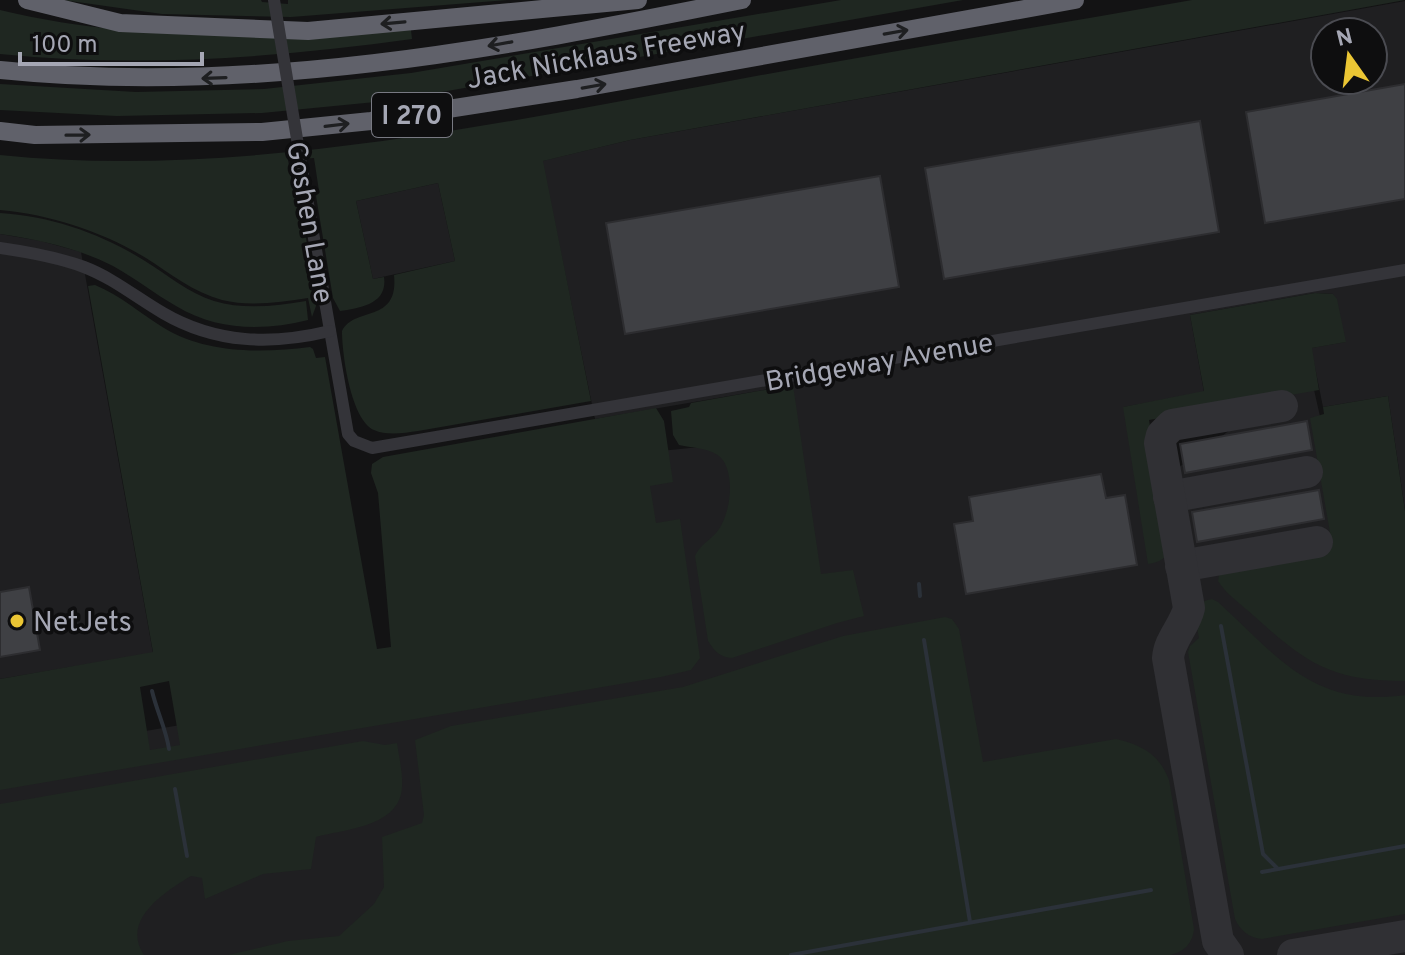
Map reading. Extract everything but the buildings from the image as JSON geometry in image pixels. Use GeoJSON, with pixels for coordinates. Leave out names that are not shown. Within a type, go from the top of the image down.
{"type":"FeatureCollection","features":[{"type":"Feature","properties":{"kind":"highway"},"geometry":{"type":"LineString","coordinates":[[27,0],[120,23],[308,31],[638,0]]}},
{"type":"Feature","properties":{"kind":"highway","name":"Jack Nicklaus Freeway"},"geometry":{"type":"LineString","coordinates":[[0,70],[75,78],[217,78],[286,73],[442,54],[742,0]]}},
{"type":"Feature","properties":{"kind":"highway","name":"Jack Nicklaus Freeway"},"geometry":{"type":"LineString","coordinates":[[0,131],[35,135],[262,132],[371,121],[577,89],[1075,0]]}},
{"type":"Feature","properties":{"kind":"street","name":"Goshen Lane"},"geometry":{"type":"LineString","coordinates":[[274,0],[345,424],[354,441]]}},
{"type":"Feature","properties":{"kind":"street"},"geometry":{"type":"LineString","coordinates":[[0,248],[35,253],[85,267],[165,314],[205,333],[246,339],[292,340],[330,331]]}},
{"type":"Feature","properties":{"kind":"street","name":"Bridgeway Avenue"},"geometry":{"type":"LineString","coordinates":[[354,441],[372,448],[420,441],[1405,270]]}},
{"type":"Feature","properties":{"kind":"shaded area"},"geometry":{"type":"Polygon","coordinates":[[[63,0],[261,0],[288,4],[288,0],[508,0],[291,17],[162,14],[63,0]]]}},
{"type":"Feature","properties":{"kind":"shaded area"},"geometry":{"type":"Polygon","coordinates":[[[841,0],[963,0],[396,100],[262,113],[117,116],[0,110],[0,84],[136,92],[264,89],[411,73],[841,0]]]}},
{"type":"Feature","properties":{"kind":"shaded area"},"geometry":{"type":"Polygon","coordinates":[[[1192,0],[1405,0],[630,140],[543,161],[591,401],[418,431],[379,432],[366,424],[359,414],[349,385],[342,331],[348,323],[383,308],[390,301],[394,275],[455,261],[438,183],[356,201],[373,279],[384,277],[384,286],[382,293],[371,303],[340,311],[333,298],[316,196],[319,191],[314,158],[288,160],[294,193],[300,197],[316,306],[312,317],[308,298],[254,303],[211,297],[129,248],[94,232],[57,220],[0,210],[0,155],[86,161],[263,155],[442,132],[1192,0]]]}},
{"type":"Feature","properties":{"kind":"shaded area"},"geometry":{"type":"Polygon","coordinates":[[[1405,1],[1405,510],[1388,396],[1323,407],[1311,348],[1345,342],[1333,294],[1315,293],[1190,315],[1204,392],[1124,407],[1138,497],[1310,372],[1377,669],[1405,664],[1405,955],[0,955],[0,756],[668,641],[631,454],[729,444],[793,385],[595,419],[542,161],[630,140],[1309,18],[1309,96],[1389,96],[1389,16],[1321,16],[1405,1]]]}},
{"type":"Feature","properties":{"kind":"shaded area"},"geometry":{"type":"Polygon","coordinates":[[[0,10],[51,21],[154,32],[256,35],[411,30],[412,39],[207,59],[52,58],[0,54],[0,10]]]}},
{"type":"Feature","properties":{"kind":"shaded area"},"geometry":{"type":"Polygon","coordinates":[[[438,183],[455,261],[373,279],[356,201],[438,183]]]}},
{"type":"Feature","properties":{"kind":"shaded area"},"geometry":{"type":"Polygon","coordinates":[[[0,213],[57,222],[94,235],[129,251],[187,289],[214,301],[272,306],[306,301],[308,320],[258,327],[208,320],[176,306],[121,271],[86,254],[0,234],[0,213]]]}},
{"type":"Feature","properties":{"kind":"shaded area"},"geometry":{"type":"Polygon","coordinates":[[[0,234],[81,252],[153,653],[0,679],[0,234]]]}},
{"type":"Feature","properties":{"kind":"shaded area"},"geometry":{"type":"Polygon","coordinates":[[[88,286],[104,289],[164,328],[198,343],[235,350],[310,347],[316,358],[325,357],[377,649],[391,647],[378,493],[371,473],[372,464],[383,457],[656,408],[664,421],[673,482],[650,486],[656,523],[680,519],[700,658],[691,670],[661,677],[0,790],[0,679],[153,652],[88,286]],[[169,681],[140,687],[150,750],[180,745],[169,681]]]}},
{"type":"Feature","properties":{"kind":"shaded area"},"geometry":{"type":"Polygon","coordinates":[[[1315,293],[1333,294],[1337,299],[1346,342],[1312,348],[1319,390],[1149,420],[1171,547],[1162,559],[1148,564],[1123,407],[1204,391],[1190,315],[1315,293]]]}},
{"type":"Feature","properties":{"kind":"shaded area"},"geometry":{"type":"Polygon","coordinates":[[[793,385],[821,574],[853,570],[864,616],[732,658],[718,653],[708,641],[695,556],[716,533],[725,517],[730,497],[729,476],[718,455],[679,445],[673,435],[671,411],[689,407],[691,403],[793,385]]]}},
{"type":"Feature","properties":{"kind":"shaded area"},"geometry":{"type":"Polygon","coordinates":[[[1388,396],[1405,511],[1405,681],[1358,678],[1306,658],[1273,633],[1218,581],[1220,569],[1228,564],[1332,544],[1310,418],[1324,414],[1323,407],[1388,396]]]}},
{"type":"Feature","properties":{"kind":"shaded area"},"geometry":{"type":"Polygon","coordinates":[[[1212,599],[1280,659],[1322,686],[1346,694],[1373,697],[1405,695],[1405,914],[1262,939],[1249,935],[1237,923],[1188,652],[1199,638],[1197,608],[1212,599]]]}},
{"type":"Feature","properties":{"kind":"shaded area"},"geometry":{"type":"Polygon","coordinates":[[[945,617],[952,619],[959,629],[983,762],[1116,739],[1142,748],[1160,763],[1169,780],[1194,929],[1190,943],[1180,952],[1170,955],[228,955],[288,941],[339,936],[374,904],[384,887],[382,837],[422,823],[424,815],[415,740],[451,726],[683,687],[843,636],[945,617]]]}},
{"type":"Feature","properties":{"kind":"shaded area"},"geometry":{"type":"Polygon","coordinates":[[[363,741],[385,745],[397,743],[402,782],[399,800],[392,811],[369,824],[316,837],[311,869],[263,874],[205,899],[202,878],[191,876],[159,898],[142,919],[138,942],[144,955],[0,955],[0,804],[363,741]]]}},
{"type":"Feature","properties":{"kind":"waterway"},"geometry":{"type":"LineString","coordinates":[[919,584],[920,596]]}},
{"type":"Feature","properties":{"kind":"waterway"},"geometry":{"type":"LineString","coordinates":[[1221,626],[1263,854],[1278,869]]}},
{"type":"Feature","properties":{"kind":"waterway"},"geometry":{"type":"LineString","coordinates":[[924,640],[970,922]]}},
{"type":"Feature","properties":{"kind":"waterway"},"geometry":{"type":"LineString","coordinates":[[152,691],[169,749]]}},
{"type":"Feature","properties":{"kind":"waterway"},"geometry":{"type":"LineString","coordinates":[[175,789],[187,856]]}},
{"type":"Feature","properties":{"kind":"waterway"},"geometry":{"type":"LineString","coordinates":[[1262,872],[1405,846]]}},
{"type":"Feature","properties":{"kind":"waterway"},"geometry":{"type":"LineString","coordinates":[[791,955],[1151,890]]}},
{"type":"Feature","properties":{"kind":"taxiway"},"geometry":{"type":"LineString","coordinates":[[1228,955],[1218,941],[1168,658],[1189,608],[1160,443],[1162,435],[1172,425],[1282,406]]}},
{"type":"Feature","properties":{"kind":"taxiway"},"geometry":{"type":"LineString","coordinates":[[1169,497],[1307,472]]}},
{"type":"Feature","properties":{"kind":"taxiway"},"geometry":{"type":"LineString","coordinates":[[1181,566],[1317,542]]}},
{"type":"Feature","properties":{"kind":"taxiway"},"geometry":{"type":"LineString","coordinates":[[1293,955],[1405,936]]}},
{"type":"Feature","properties":{"kind":"place","name":"NetJets"},"geometry":{"type":"Point","coordinates":[17,621]}}]}
